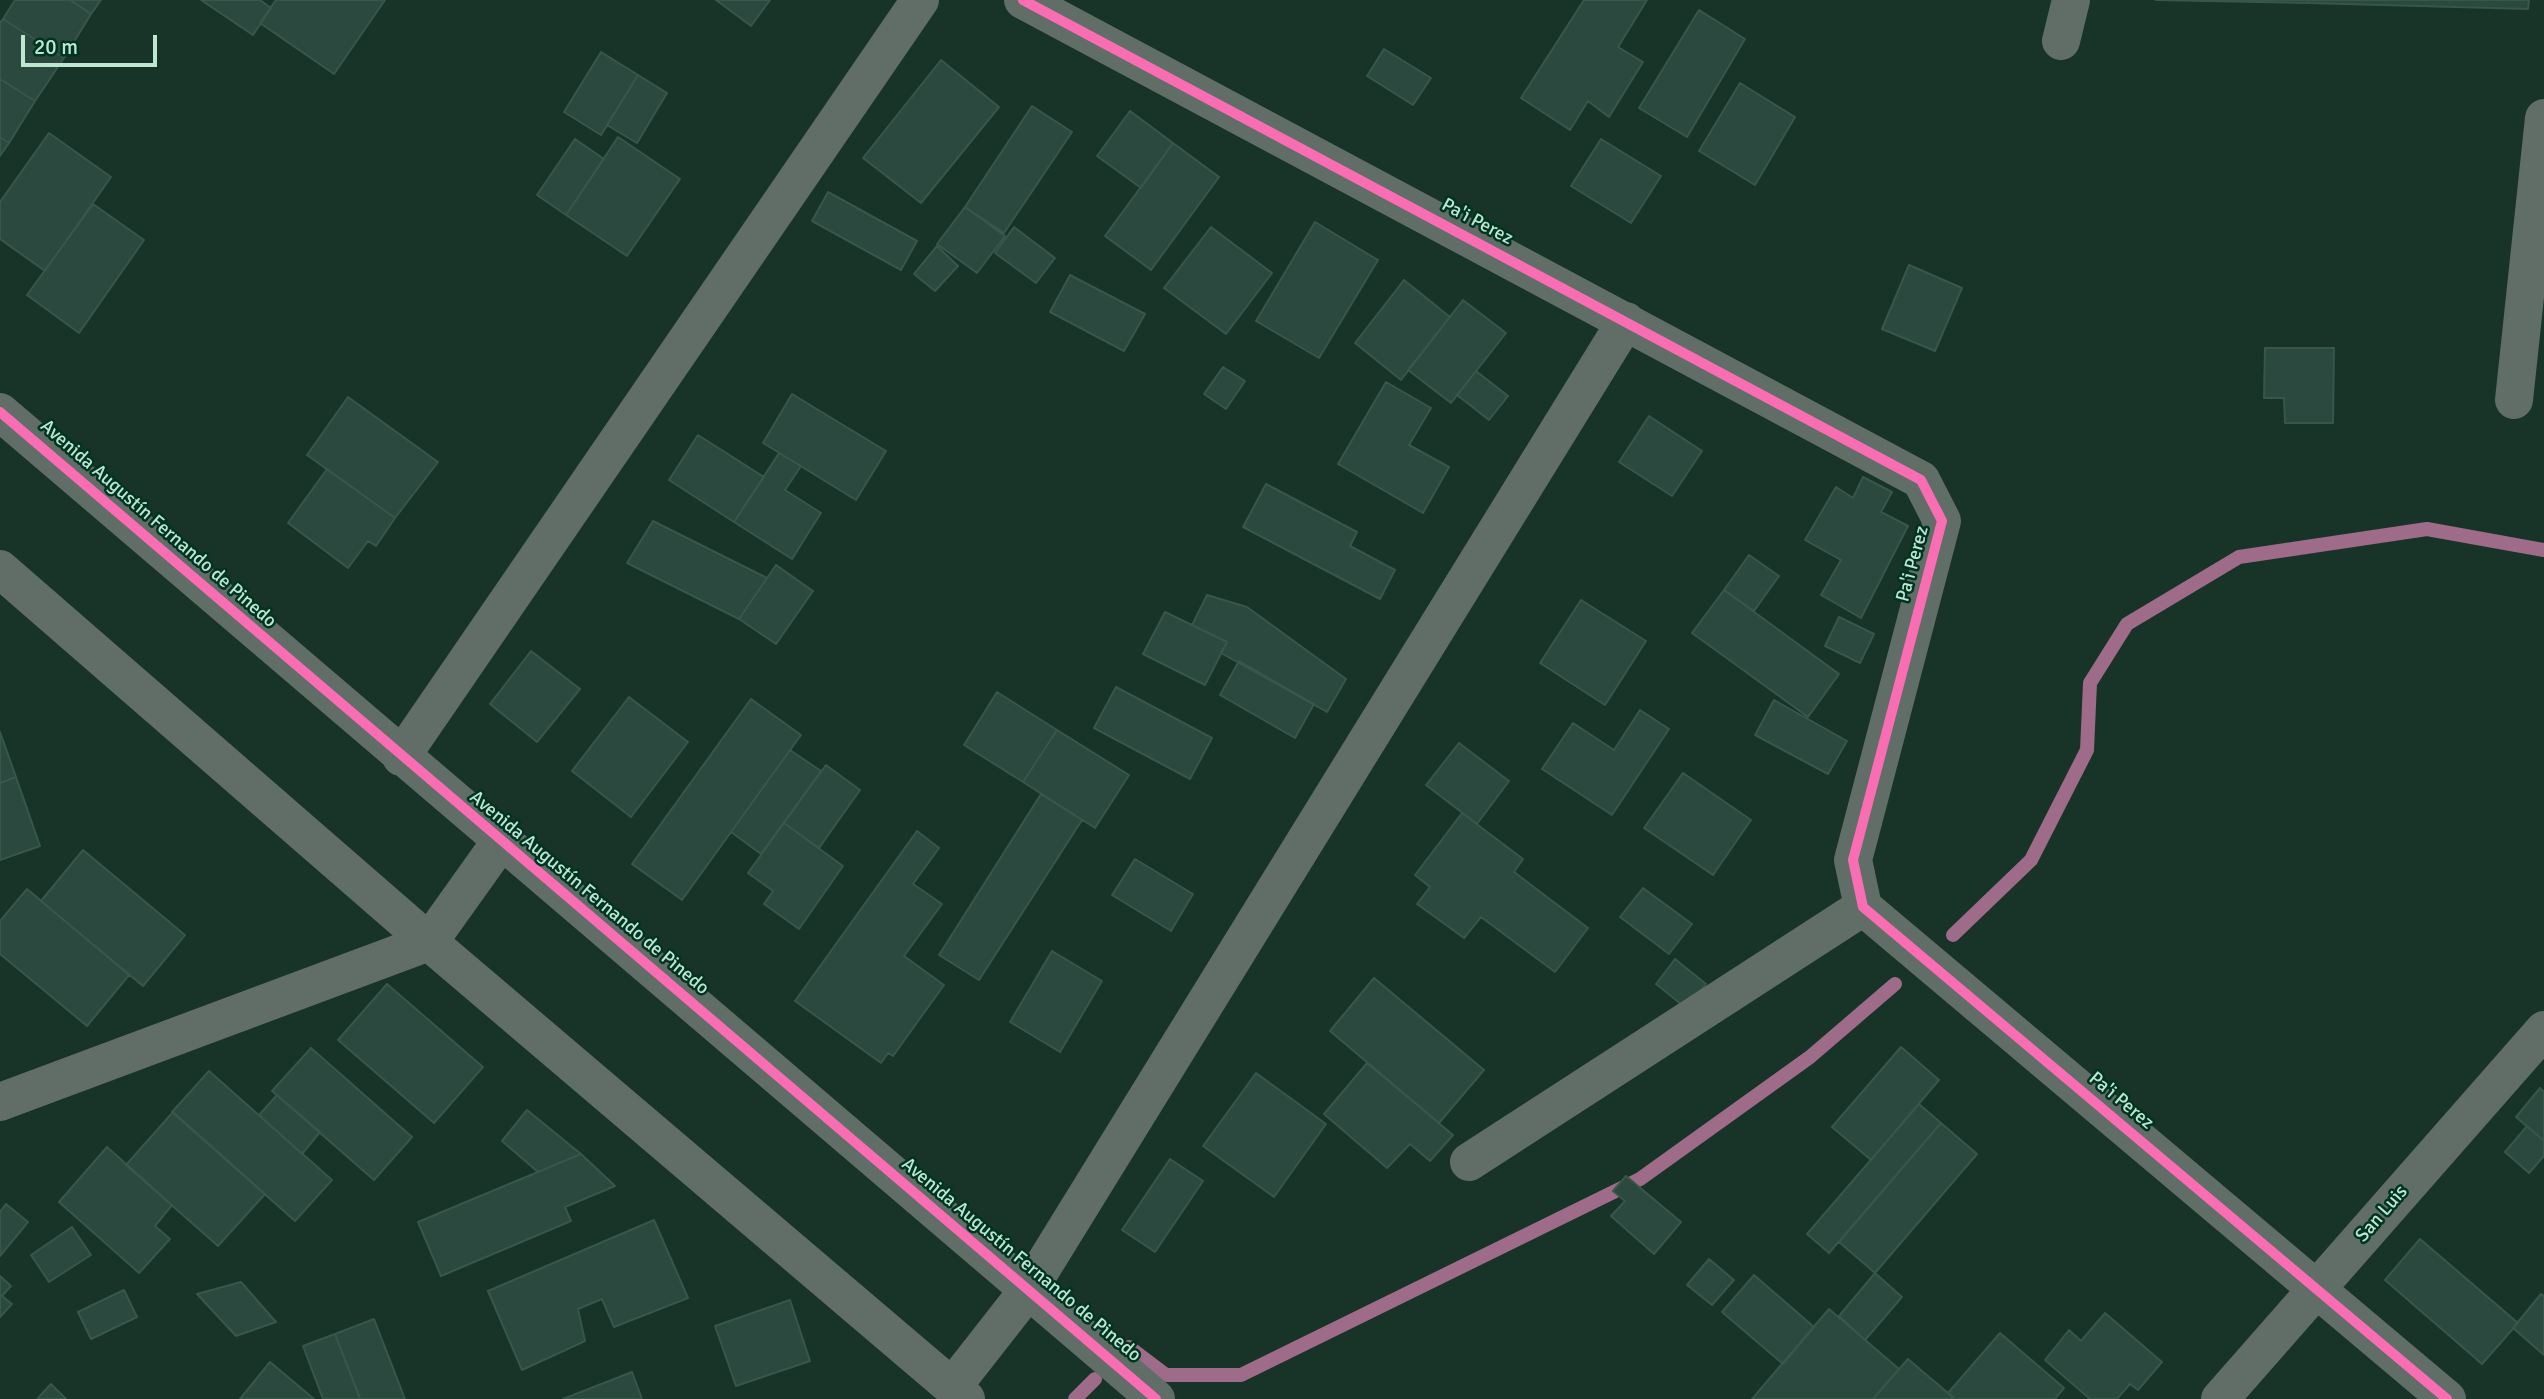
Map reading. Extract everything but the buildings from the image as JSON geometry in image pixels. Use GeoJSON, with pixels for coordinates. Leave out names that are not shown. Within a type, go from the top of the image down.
{"type":"FeatureCollection","features":[{"type":"Feature","properties":{"kind":"street"},"geometry":{"type":"LineString","coordinates":[[401,757],[920,0]]}},
{"type":"Feature","properties":{"kind":"street","name":"Pa'i Perez"},"geometry":{"type":"LineString","coordinates":[[1023,0],[1921,480],[1942,522],[1853,860],[1863,907],[2447,1399]]}},
{"type":"Feature","properties":{"kind":"street"},"geometry":{"type":"LineString","coordinates":[[2061,41],[2071,0]]}},
{"type":"Feature","properties":{"kind":"street"},"geometry":{"type":"LineString","coordinates":[[2514,400],[2544,118]]}},
{"type":"Feature","properties":{"kind":"street"},"geometry":{"type":"LineString","coordinates":[[0,569],[429,942],[960,1393],[1028,1289],[1626,321]]}},
{"type":"Feature","properties":{"kind":"street","name":"Avenida Augustín Fernando de Pinedo"},"geometry":{"type":"LineString","coordinates":[[0,411],[401,757],[1156,1399]]}},
{"type":"Feature","properties":{"kind":"street"},"geometry":{"type":"LineString","coordinates":[[0,1101],[429,942],[501,841]]}},
{"type":"Feature","properties":{"kind":"street"},"geometry":{"type":"LineString","coordinates":[[1469,1162],[1863,907]]}},
{"type":"Feature","properties":{"kind":"street","name":"San Luis"},"geometry":{"type":"LineString","coordinates":[[2220,1399],[2544,1030]]}},
{"type":"Feature","properties":{"kind":"waterway"},"geometry":{"type":"LineString","coordinates":[[1953,935],[2031,860],[2087,750],[2090,683],[2127,624],[2239,557],[2427,529],[2544,550]]}},
{"type":"Feature","properties":{"kind":"waterway"},"geometry":{"type":"LineString","coordinates":[[1129,1347],[1166,1375],[1241,1375],[1640,1179],[1810,1057],[1895,984]]}},
{"type":"Feature","properties":{"kind":"waterway"},"geometry":{"type":"LineString","coordinates":[[1075,1399],[1095,1379]]}},
{"type":"Feature","properties":{"kind":"cycle path"},"geometry":{"type":"LineString","coordinates":[[1023,0],[1921,480],[1942,521],[1853,860],[1863,907],[2447,1399]]}},
{"type":"Feature","properties":{"kind":"cycle path"},"geometry":{"type":"LineString","coordinates":[[0,412],[1156,1399]]}}]}
